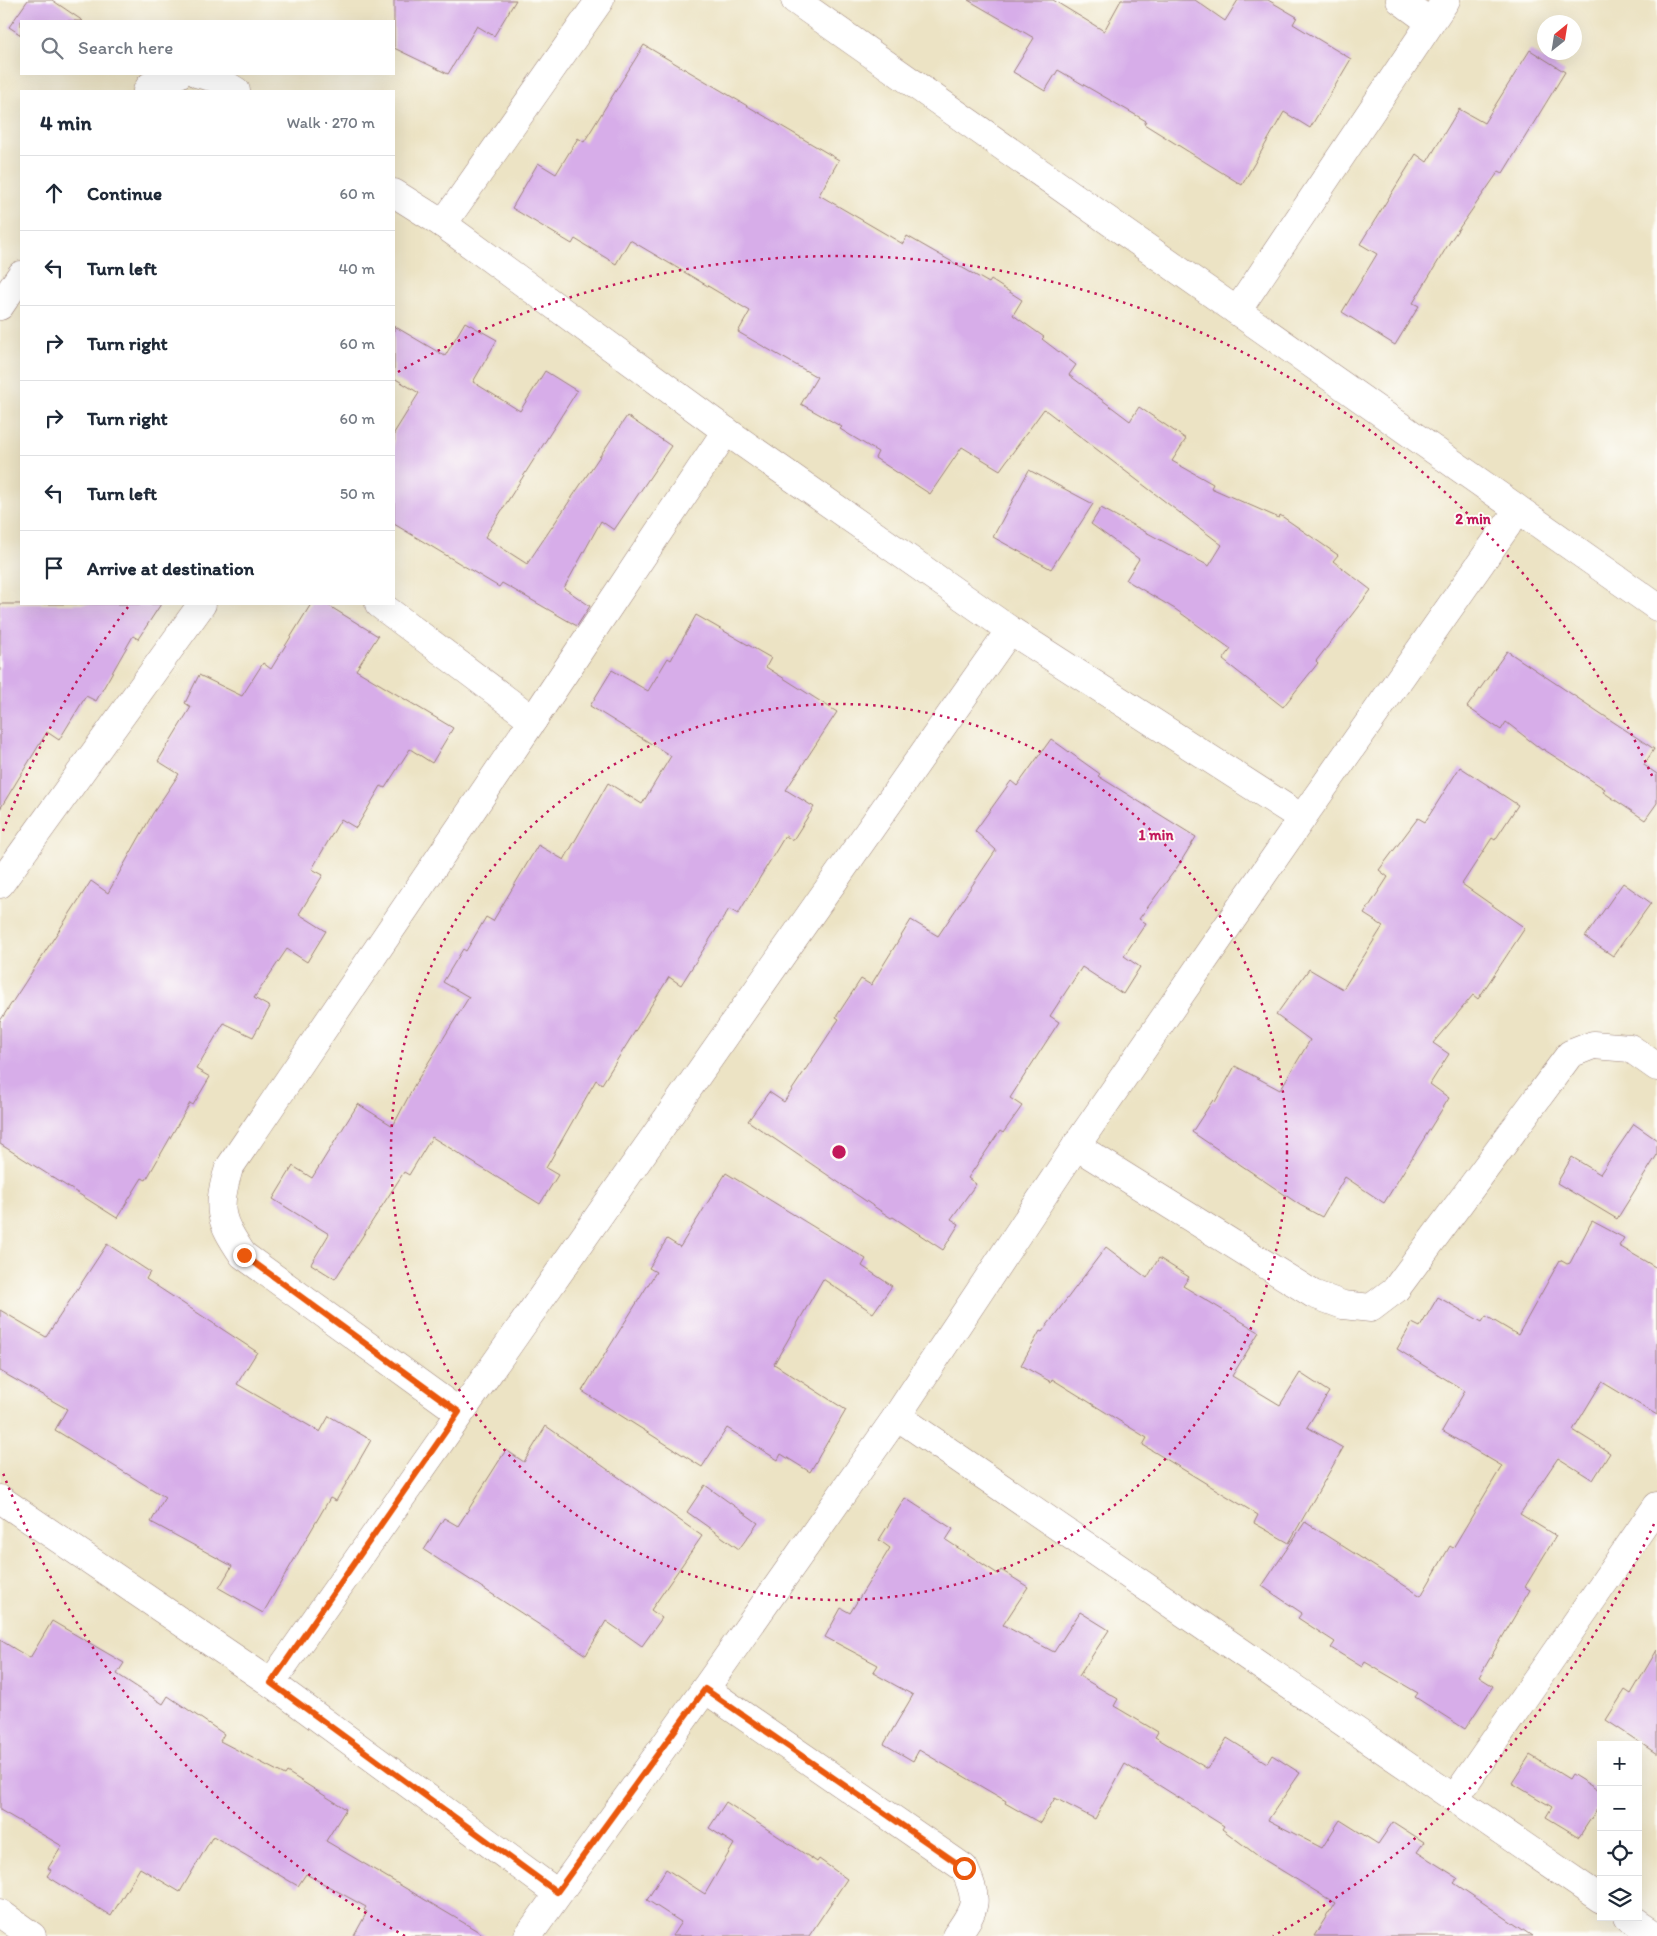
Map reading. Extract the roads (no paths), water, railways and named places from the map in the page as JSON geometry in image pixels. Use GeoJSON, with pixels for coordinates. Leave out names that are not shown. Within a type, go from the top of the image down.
{"type":"FeatureCollection","features":[{"type":"Feature","properties":{"kind":"street"},"geometry":{"type":"LineString","coordinates":[[443,224],[600,0]]}},
{"type":"Feature","properties":{"kind":"street"},"geometry":{"type":"LineString","coordinates":[[795,0],[1657,607]]}},
{"type":"Feature","properties":{"kind":"street"},"geometry":{"type":"LineString","coordinates":[[1400,0],[1430,22]]}},
{"type":"Feature","properties":{"kind":"street"},"geometry":{"type":"LineString","coordinates":[[1237,311],[1446,0]]}},
{"type":"Feature","properties":{"kind":"street"},"geometry":{"type":"LineString","coordinates":[[148,90],[150,86],[174,75]]}},
{"type":"Feature","properties":{"kind":"street"},"geometry":{"type":"LineString","coordinates":[[203,75],[215,78],[234,90]]}},
{"type":"Feature","properties":{"kind":"street"},"geometry":{"type":"LineString","coordinates":[[395,194],[443,224],[726,431],[1010,630],[1302,818]]}},
{"type":"Feature","properties":{"kind":"street"},"geometry":{"type":"LineString","coordinates":[[0,306],[20,276]]}},
{"type":"Feature","properties":{"kind":"street"},"geometry":{"type":"LineString","coordinates":[[459,1412],[244,1255],[225,1228],[220,1197],[229,1168],[534,720],[726,431]]}},
{"type":"Feature","properties":{"kind":"street"},"geometry":{"type":"LineString","coordinates":[[528,1936],[557,1892],[705,1689],[897,1416],[1076,1146],[1302,818],[1518,510]]}},
{"type":"Feature","properties":{"kind":"street"},"geometry":{"type":"LineString","coordinates":[[0,884],[201,605]]}},
{"type":"Feature","properties":{"kind":"street"},"geometry":{"type":"LineString","coordinates":[[380,605],[534,720]]}},
{"type":"Feature","properties":{"kind":"street"},"geometry":{"type":"LineString","coordinates":[[271,1683],[459,1412],[1010,630]]}},
{"type":"Feature","properties":{"kind":"street"},"geometry":{"type":"LineString","coordinates":[[1076,1146],[1313,1294],[1343,1305],[1371,1308],[1396,1289],[1570,1054],[1594,1045],[1630,1048],[1657,1067]]}},
{"type":"Feature","properties":{"kind":"street"},"geometry":{"type":"LineString","coordinates":[[897,1416],[1597,1896]]}},
{"type":"Feature","properties":{"kind":"street"},"geometry":{"type":"LineString","coordinates":[[0,1499],[271,1683],[557,1892]]}},
{"type":"Feature","properties":{"kind":"street"},"geometry":{"type":"LineString","coordinates":[[1454,1800],[1657,1506]]}},
{"type":"Feature","properties":{"kind":"street"},"geometry":{"type":"LineString","coordinates":[[705,1689],[964,1868],[974,1890],[972,1913],[956,1936]]}},
{"type":"Feature","properties":{"kind":"street"},"geometry":{"type":"LineString","coordinates":[[0,1912],[32,1936]]}},
{"type":"Feature","properties":{"kind":"street"},"geometry":{"type":"LineString","coordinates":[[1634,1921],[1656,1936]]}}]}
